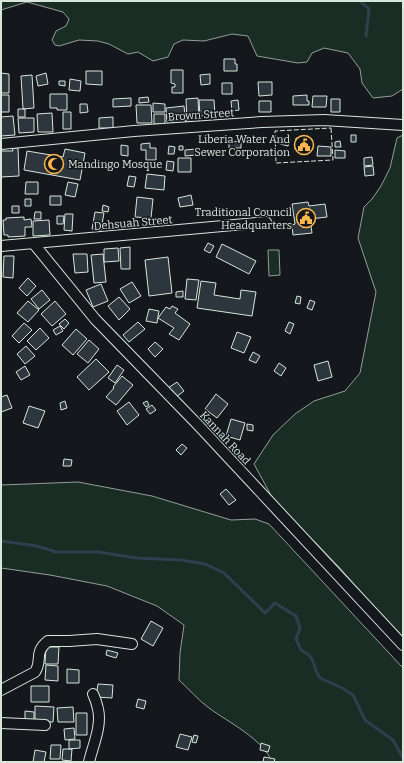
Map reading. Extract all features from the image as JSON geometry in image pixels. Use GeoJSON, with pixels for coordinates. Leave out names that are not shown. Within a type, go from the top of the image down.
{"type":"FeatureCollection","features":[{"type":"Feature","properties":{"kind":"street","name":"Brown Street"},"geometry":{"type":"LineString","coordinates":[[1,144],[134,131],[270,122],[324,120],[403,125]]}},
{"type":"Feature","properties":{"kind":"street","name":"Dehsuah Street"},"geometry":{"type":"LineString","coordinates":[[1,245],[34,244],[266,222]]}},
{"type":"Feature","properties":{"kind":"street","name":"Kannah Road"},"geometry":{"type":"LineString","coordinates":[[34,244],[95,319],[204,432],[403,645]]}},
{"type":"Feature","properties":{"kind":"street"},"geometry":{"type":"LineString","coordinates":[[1,690],[35,672],[38,667],[40,648],[48,640],[69,642],[97,640],[132,644]]}},
{"type":"Feature","properties":{"kind":"street"},"geometry":{"type":"LineString","coordinates":[[89,762],[99,724],[98,708],[93,694]]}},
{"type":"Feature","properties":{"kind":"street"},"geometry":{"type":"LineString","coordinates":[[1,723],[45,725]]}},
{"type":"Feature","properties":{"kind":"green space"},"geometry":{"type":"Polygon","coordinates":[[[1,1],[403,1],[403,89],[392,96],[373,98],[362,83],[360,69],[348,53],[324,48],[312,53],[307,62],[298,63],[257,56],[248,36],[232,34],[204,41],[183,40],[174,44],[168,57],[153,61],[138,52],[128,54],[109,44],[98,41],[79,40],[59,46],[55,45],[52,40],[56,31],[66,26],[69,19],[63,12],[27,2],[1,10],[1,1]]]}},
{"type":"Feature","properties":{"kind":"green space"},"geometry":{"type":"Polygon","coordinates":[[[403,135],[403,640],[339,567],[273,499],[254,464],[273,435],[295,414],[314,401],[345,391],[360,373],[376,292],[358,238],[364,207],[381,186],[390,168],[397,138],[403,135]]]}},
{"type":"Feature","properties":{"kind":"green space"},"geometry":{"type":"Polygon","coordinates":[[[268,250],[279,250],[280,275],[269,276],[268,250]]]}},
{"type":"Feature","properties":{"kind":"green space"},"geometry":{"type":"Polygon","coordinates":[[[78,482],[152,496],[231,520],[255,519],[269,524],[403,668],[403,762],[272,762],[261,746],[253,738],[205,705],[179,680],[180,653],[184,625],[157,606],[107,586],[50,575],[1,568],[1,485],[78,482]]]}},
{"type":"Feature","properties":{"kind":"building"},"geometry":{"type":"Polygon","coordinates":[[[224,59],[235,59],[237,71],[224,71],[224,59]]]}},
{"type":"Feature","properties":{"kind":"building"},"geometry":{"type":"Polygon","coordinates":[[[171,70],[183,70],[183,93],[172,93],[172,87],[175,87],[175,84],[171,83],[171,70]]]}},
{"type":"Feature","properties":{"kind":"building"},"geometry":{"type":"Polygon","coordinates":[[[86,71],[102,71],[102,85],[86,84],[86,71]]]}},
{"type":"Feature","properties":{"kind":"building"},"geometry":{"type":"Polygon","coordinates":[[[1,73],[9,74],[9,93],[1,93],[1,73]]]}},
{"type":"Feature","properties":{"kind":"building"},"geometry":{"type":"Polygon","coordinates":[[[46,73],[48,84],[38,86],[36,76],[46,73]]]}},
{"type":"Feature","properties":{"kind":"building"},"geometry":{"type":"Polygon","coordinates":[[[210,74],[210,84],[201,85],[200,75],[210,74]]]}},
{"type":"Feature","properties":{"kind":"building"},"geometry":{"type":"Polygon","coordinates":[[[32,75],[34,108],[23,109],[21,76],[32,75]]]}},
{"type":"Feature","properties":{"kind":"building"},"geometry":{"type":"Polygon","coordinates":[[[70,79],[81,81],[80,91],[69,90],[70,79]]]}},
{"type":"Feature","properties":{"kind":"building"},"geometry":{"type":"Polygon","coordinates":[[[59,81],[65,81],[65,86],[59,85],[59,81]]]}},
{"type":"Feature","properties":{"kind":"building"},"geometry":{"type":"Polygon","coordinates":[[[258,82],[272,82],[272,95],[259,96],[258,82]]]}},
{"type":"Feature","properties":{"kind":"building"},"geometry":{"type":"Polygon","coordinates":[[[222,83],[232,83],[232,94],[222,94],[222,83]]]}},
{"type":"Feature","properties":{"kind":"building"},"geometry":{"type":"Polygon","coordinates":[[[50,94],[67,94],[67,110],[50,108],[50,94]]]}},
{"type":"Feature","properties":{"kind":"building"},"geometry":{"type":"Polygon","coordinates":[[[1,95],[9,95],[9,112],[1,112],[1,95]]]}},
{"type":"Feature","properties":{"kind":"building"},"geometry":{"type":"Polygon","coordinates":[[[307,95],[309,105],[293,105],[293,96],[307,95]]]}},
{"type":"Feature","properties":{"kind":"building"},"geometry":{"type":"Polygon","coordinates":[[[313,96],[327,96],[326,107],[312,107],[313,96]]]}},
{"type":"Feature","properties":{"kind":"building"},"geometry":{"type":"Polygon","coordinates":[[[148,97],[149,102],[139,103],[139,98],[148,97]]]}},
{"type":"Feature","properties":{"kind":"building"},"geometry":{"type":"Polygon","coordinates":[[[131,98],[131,106],[113,107],[113,99],[131,98]]]}},
{"type":"Feature","properties":{"kind":"building"},"geometry":{"type":"Polygon","coordinates":[[[198,98],[199,122],[187,122],[186,99],[198,98]]]}},
{"type":"Feature","properties":{"kind":"building"},"geometry":{"type":"Polygon","coordinates":[[[331,99],[340,99],[340,112],[331,112],[331,99]]]}},
{"type":"Feature","properties":{"kind":"building"},"geometry":{"type":"Polygon","coordinates":[[[199,100],[214,100],[215,115],[200,116],[199,100]]]}},
{"type":"Feature","properties":{"kind":"building"},"geometry":{"type":"Polygon","coordinates":[[[238,100],[239,110],[232,111],[231,101],[238,100]]]}},
{"type":"Feature","properties":{"kind":"building"},"geometry":{"type":"Polygon","coordinates":[[[259,101],[271,101],[271,112],[259,112],[259,101]]]}},
{"type":"Feature","properties":{"kind":"building"},"geometry":{"type":"Polygon","coordinates":[[[153,103],[165,104],[165,112],[153,112],[153,103]]]}},
{"type":"Feature","properties":{"kind":"building"},"geometry":{"type":"Polygon","coordinates":[[[80,104],[87,104],[88,112],[80,113],[80,104]]]}},
{"type":"Feature","properties":{"kind":"building"},"geometry":{"type":"Polygon","coordinates":[[[136,105],[151,105],[152,123],[137,123],[136,105]]]}},
{"type":"Feature","properties":{"kind":"building"},"geometry":{"type":"Polygon","coordinates":[[[184,106],[186,124],[174,125],[174,122],[167,122],[166,108],[184,106]]]}},
{"type":"Feature","properties":{"kind":"building"},"geometry":{"type":"Polygon","coordinates":[[[18,109],[25,109],[25,117],[18,117],[18,109]]]}},
{"type":"Feature","properties":{"kind":"building"},"geometry":{"type":"Polygon","coordinates":[[[63,112],[71,112],[71,129],[63,129],[63,112]]]}},
{"type":"Feature","properties":{"kind":"building"},"geometry":{"type":"Polygon","coordinates":[[[52,113],[53,132],[38,132],[37,114],[52,113]]]}},
{"type":"Feature","properties":{"kind":"building"},"geometry":{"type":"Polygon","coordinates":[[[154,114],[165,114],[165,124],[154,124],[154,114]]]}},
{"type":"Feature","properties":{"kind":"building"},"geometry":{"type":"Polygon","coordinates":[[[13,116],[15,135],[1,136],[1,117],[13,116]]]}},
{"type":"Feature","properties":{"kind":"building"},"geometry":{"type":"Polygon","coordinates":[[[113,117],[113,128],[99,128],[99,118],[113,117]]]}},
{"type":"Feature","properties":{"kind":"building"},"geometry":{"type":"Polygon","coordinates":[[[18,118],[34,118],[34,132],[19,133],[18,118]]]}},
{"type":"Feature","properties":{"kind":"building"},"geometry":{"type":"Polygon","coordinates":[[[351,135],[356,135],[356,142],[351,142],[351,135]]]}},
{"type":"Feature","properties":{"kind":"building"},"geometry":{"type":"Polygon","coordinates":[[[281,137],[290,139],[288,146],[280,144],[281,137]]]}},
{"type":"Feature","properties":{"kind":"building"},"geometry":{"type":"Polygon","coordinates":[[[296,138],[312,139],[311,150],[295,149],[296,138]]]}},
{"type":"Feature","properties":{"kind":"building"},"geometry":{"type":"Polygon","coordinates":[[[241,141],[241,148],[229,148],[229,142],[241,141]]]}},
{"type":"Feature","properties":{"kind":"building"},"geometry":{"type":"Polygon","coordinates":[[[340,141],[341,147],[335,147],[335,142],[340,141]]]}},
{"type":"Feature","properties":{"kind":"building"},"geometry":{"type":"Polygon","coordinates":[[[150,143],[150,148],[156,148],[156,160],[146,160],[146,150],[141,150],[141,144],[150,143]]]}},
{"type":"Feature","properties":{"kind":"building"},"geometry":{"type":"Polygon","coordinates":[[[121,145],[128,146],[128,156],[121,155],[121,145]]]}},
{"type":"Feature","properties":{"kind":"building"},"geometry":{"type":"Polygon","coordinates":[[[169,146],[175,147],[174,154],[168,154],[169,146]]]}},
{"type":"Feature","properties":{"kind":"building"},"geometry":{"type":"Polygon","coordinates":[[[179,146],[183,146],[183,150],[179,150],[179,146]]]}},
{"type":"Feature","properties":{"kind":"building"},"geometry":{"type":"Polygon","coordinates":[[[318,146],[331,147],[331,156],[317,156],[318,146]]]}},
{"type":"Feature","properties":{"kind":"building"},"geometry":{"type":"Polygon","coordinates":[[[12,148],[18,148],[19,176],[1,177],[1,151],[13,151],[12,148]]]}},
{"type":"Feature","properties":{"kind":"building","name":"Mandingo Mosque"},"geometry":{"type":"Polygon","coordinates":[[[65,149],[85,153],[80,180],[24,170],[27,151],[63,157],[65,149]]]}},
{"type":"Feature","properties":{"kind":"building"},"geometry":{"type":"Polygon","coordinates":[[[196,149],[197,155],[185,156],[185,150],[196,149]]]}},
{"type":"Feature","properties":{"kind":"building"},"geometry":{"type":"Polygon","coordinates":[[[335,150],[345,151],[345,158],[335,158],[335,150]]]}},
{"type":"Feature","properties":{"kind":"building"},"geometry":{"type":"Polygon","coordinates":[[[372,157],[373,165],[364,166],[364,158],[372,157]]]}},
{"type":"Feature","properties":{"kind":"building"},"geometry":{"type":"Polygon","coordinates":[[[178,158],[191,158],[191,172],[178,172],[178,158]]]}},
{"type":"Feature","properties":{"kind":"building"},"geometry":{"type":"Polygon","coordinates":[[[167,161],[174,162],[173,171],[166,170],[167,161]]]}},
{"type":"Feature","properties":{"kind":"building"},"geometry":{"type":"Polygon","coordinates":[[[373,166],[374,175],[365,176],[364,167],[373,166]]]}},
{"type":"Feature","properties":{"kind":"building"},"geometry":{"type":"Polygon","coordinates":[[[147,174],[165,176],[164,190],[145,188],[147,174]]]}},
{"type":"Feature","properties":{"kind":"building"},"geometry":{"type":"Polygon","coordinates":[[[129,176],[136,177],[134,187],[127,186],[129,176]]]}},
{"type":"Feature","properties":{"kind":"building"},"geometry":{"type":"Polygon","coordinates":[[[26,182],[38,182],[38,194],[25,194],[26,182]]]}},
{"type":"Feature","properties":{"kind":"building"},"geometry":{"type":"Polygon","coordinates":[[[68,182],[78,184],[75,197],[65,195],[68,182]]]}},
{"type":"Feature","properties":{"kind":"building"},"geometry":{"type":"Polygon","coordinates":[[[191,195],[193,205],[180,207],[178,198],[191,195]]]}},
{"type":"Feature","properties":{"kind":"building"},"geometry":{"type":"Polygon","coordinates":[[[50,196],[61,196],[61,205],[50,205],[50,196]]]}},
{"type":"Feature","properties":{"kind":"building"},"geometry":{"type":"Polygon","coordinates":[[[137,197],[153,199],[151,218],[135,217],[137,197]]]}},
{"type":"Feature","properties":{"kind":"building"},"geometry":{"type":"Polygon","coordinates":[[[25,199],[31,199],[31,206],[25,206],[25,199]]]}},
{"type":"Feature","properties":{"kind":"building","name":"Traditional Council Headquarters"},"geometry":{"type":"Polygon","coordinates":[[[308,202],[309,206],[325,204],[327,217],[310,219],[312,233],[293,235],[292,225],[295,224],[292,204],[308,202]]]}},
{"type":"Feature","properties":{"kind":"building"},"geometry":{"type":"Polygon","coordinates":[[[103,205],[109,207],[108,212],[102,211],[103,205]]]}},
{"type":"Feature","properties":{"kind":"building"},"geometry":{"type":"Polygon","coordinates":[[[12,206],[19,206],[19,213],[12,213],[12,206]]]}},
{"type":"Feature","properties":{"kind":"building"},"geometry":{"type":"Polygon","coordinates":[[[35,212],[41,212],[41,219],[34,219],[35,212]]]}},
{"type":"Feature","properties":{"kind":"building"},"geometry":{"type":"Polygon","coordinates":[[[95,212],[104,213],[101,230],[92,229],[95,212]]]}},
{"type":"Feature","properties":{"kind":"building"},"geometry":{"type":"Polygon","coordinates":[[[65,214],[73,214],[72,231],[64,230],[65,214]]]}},
{"type":"Feature","properties":{"kind":"building"},"geometry":{"type":"Polygon","coordinates":[[[57,216],[64,216],[63,224],[57,224],[57,216]]]}},
{"type":"Feature","properties":{"kind":"building"},"geometry":{"type":"Polygon","coordinates":[[[24,217],[24,220],[31,219],[32,227],[25,227],[25,236],[8,237],[8,235],[4,235],[3,220],[6,220],[6,218],[24,217]]]}},
{"type":"Feature","properties":{"kind":"building"},"geometry":{"type":"Polygon","coordinates":[[[49,220],[50,235],[33,236],[33,221],[49,220]]]}},
{"type":"Feature","properties":{"kind":"building"},"geometry":{"type":"Polygon","coordinates":[[[208,243],[214,246],[210,253],[204,250],[208,243]]]}},
{"type":"Feature","properties":{"kind":"building"},"geometry":{"type":"Polygon","coordinates":[[[222,244],[256,261],[249,274],[216,257],[222,244]]]}},
{"type":"Feature","properties":{"kind":"building"},"geometry":{"type":"Polygon","coordinates":[[[130,247],[130,269],[121,269],[120,248],[130,247]]]}},
{"type":"Feature","properties":{"kind":"building"},"geometry":{"type":"Polygon","coordinates":[[[118,248],[119,261],[104,262],[104,249],[118,248]]]}},
{"type":"Feature","properties":{"kind":"building"},"geometry":{"type":"Polygon","coordinates":[[[73,254],[87,254],[88,272],[75,273],[73,254]]]}},
{"type":"Feature","properties":{"kind":"building"},"geometry":{"type":"Polygon","coordinates":[[[103,254],[106,282],[94,283],[91,255],[103,254]]]}},
{"type":"Feature","properties":{"kind":"building"},"geometry":{"type":"Polygon","coordinates":[[[4,256],[14,256],[13,278],[3,277],[4,256]]]}},
{"type":"Feature","properties":{"kind":"building"},"geometry":{"type":"Polygon","coordinates":[[[168,257],[172,293],[149,296],[145,260],[168,257]]]}},
{"type":"Feature","properties":{"kind":"building"},"geometry":{"type":"Polygon","coordinates":[[[28,278],[36,286],[27,296],[19,288],[28,278]]]}},
{"type":"Feature","properties":{"kind":"building"},"geometry":{"type":"Polygon","coordinates":[[[187,279],[199,280],[196,300],[185,299],[187,279]]]}},
{"type":"Feature","properties":{"kind":"building"},"geometry":{"type":"Polygon","coordinates":[[[201,281],[216,283],[214,295],[240,299],[241,290],[256,292],[252,316],[197,308],[201,281]]]}},
{"type":"Feature","properties":{"kind":"building"},"geometry":{"type":"Polygon","coordinates":[[[132,282],[141,296],[129,303],[120,289],[132,282]]]}},
{"type":"Feature","properties":{"kind":"building"},"geometry":{"type":"Polygon","coordinates":[[[101,284],[108,301],[93,307],[86,290],[101,284]]]}},
{"type":"Feature","properties":{"kind":"building"},"geometry":{"type":"Polygon","coordinates":[[[42,290],[50,300],[39,309],[31,299],[42,290]]]}},
{"type":"Feature","properties":{"kind":"building"},"geometry":{"type":"Polygon","coordinates":[[[183,291],[183,297],[176,297],[176,292],[183,291]]]}},
{"type":"Feature","properties":{"kind":"building"},"geometry":{"type":"Polygon","coordinates":[[[297,296],[301,297],[300,304],[295,303],[297,296]]]}},
{"type":"Feature","properties":{"kind":"building"},"geometry":{"type":"Polygon","coordinates":[[[119,297],[130,309],[119,320],[108,306],[119,297]]]}},
{"type":"Feature","properties":{"kind":"building"},"geometry":{"type":"Polygon","coordinates":[[[310,300],[315,302],[312,310],[307,308],[310,300]]]}},
{"type":"Feature","properties":{"kind":"building"},"geometry":{"type":"Polygon","coordinates":[[[28,301],[39,310],[28,322],[17,313],[28,301]]]}},
{"type":"Feature","properties":{"kind":"building"},"geometry":{"type":"Polygon","coordinates":[[[55,301],[66,314],[52,326],[41,314],[55,301]]]}},
{"type":"Feature","properties":{"kind":"building"},"geometry":{"type":"Polygon","coordinates":[[[172,306],[178,309],[175,313],[190,324],[179,340],[169,334],[174,328],[158,318],[166,307],[170,309],[172,306]]]}},
{"type":"Feature","properties":{"kind":"building"},"geometry":{"type":"Polygon","coordinates":[[[149,309],[159,311],[157,323],[146,321],[149,309]]]}},
{"type":"Feature","properties":{"kind":"building"},"geometry":{"type":"Polygon","coordinates":[[[65,319],[69,323],[64,329],[59,324],[65,319]]]}},
{"type":"Feature","properties":{"kind":"building"},"geometry":{"type":"Polygon","coordinates":[[[138,322],[145,329],[129,342],[123,335],[138,322]]]}},
{"type":"Feature","properties":{"kind":"building"},"geometry":{"type":"Polygon","coordinates":[[[289,322],[294,324],[290,334],[285,331],[289,322]]]}},
{"type":"Feature","properties":{"kind":"building"},"geometry":{"type":"Polygon","coordinates":[[[24,323],[32,330],[19,343],[12,336],[24,323]]]}},
{"type":"Feature","properties":{"kind":"building"},"geometry":{"type":"Polygon","coordinates":[[[60,326],[63,331],[56,335],[53,330],[60,326]]]}},
{"type":"Feature","properties":{"kind":"building"},"geometry":{"type":"Polygon","coordinates":[[[40,328],[49,338],[36,350],[27,341],[40,328]]]}},
{"type":"Feature","properties":{"kind":"building"},"geometry":{"type":"Polygon","coordinates":[[[76,329],[87,339],[73,355],[62,345],[76,329]]]}},
{"type":"Feature","properties":{"kind":"building"},"geometry":{"type":"Polygon","coordinates":[[[237,332],[251,337],[244,353],[231,348],[237,332]]]}},
{"type":"Feature","properties":{"kind":"building"},"geometry":{"type":"Polygon","coordinates":[[[89,340],[99,349],[88,363],[77,354],[89,340]]]}},
{"type":"Feature","properties":{"kind":"building"},"geometry":{"type":"Polygon","coordinates":[[[155,342],[163,349],[155,357],[148,349],[155,342]]]}},
{"type":"Feature","properties":{"kind":"building"},"geometry":{"type":"Polygon","coordinates":[[[26,346],[35,356],[25,364],[17,354],[26,346]]]}},
{"type":"Feature","properties":{"kind":"building"},"geometry":{"type":"Polygon","coordinates":[[[253,352],[260,356],[256,363],[249,360],[253,352]]]}},
{"type":"Feature","properties":{"kind":"building"},"geometry":{"type":"Polygon","coordinates":[[[96,359],[109,372],[89,390],[77,377],[96,359]]]}},
{"type":"Feature","properties":{"kind":"building"},"geometry":{"type":"Polygon","coordinates":[[[328,361],[332,377],[318,381],[314,365],[328,361]]]}},
{"type":"Feature","properties":{"kind":"building"},"geometry":{"type":"Polygon","coordinates":[[[279,363],[286,368],[281,376],[274,371],[279,363]]]}},
{"type":"Feature","properties":{"kind":"building"},"geometry":{"type":"Polygon","coordinates":[[[117,365],[124,370],[115,383],[108,378],[117,365]]]}},
{"type":"Feature","properties":{"kind":"building"},"geometry":{"type":"Polygon","coordinates":[[[25,366],[30,375],[21,380],[16,372],[25,366]]]}},
{"type":"Feature","properties":{"kind":"building"},"geometry":{"type":"Polygon","coordinates":[[[122,376],[133,385],[116,405],[106,397],[122,376]]]}},
{"type":"Feature","properties":{"kind":"building"},"geometry":{"type":"Polygon","coordinates":[[[177,382],[184,391],[176,397],[168,388],[177,382]]]}},
{"type":"Feature","properties":{"kind":"building"},"geometry":{"type":"Polygon","coordinates":[[[216,394],[228,404],[217,418],[205,409],[216,394]]]}},
{"type":"Feature","properties":{"kind":"building"},"geometry":{"type":"Polygon","coordinates":[[[7,395],[12,408],[1,412],[1,397],[7,395]]]}},
{"type":"Feature","properties":{"kind":"building"},"geometry":{"type":"Polygon","coordinates":[[[65,401],[67,408],[61,410],[60,403],[65,401]]]}},
{"type":"Feature","properties":{"kind":"building"},"geometry":{"type":"Polygon","coordinates":[[[147,401],[149,405],[146,407],[143,403],[147,401]]]}},
{"type":"Feature","properties":{"kind":"building"},"geometry":{"type":"Polygon","coordinates":[[[129,402],[139,415],[127,425],[117,411],[129,402]]]}},
{"type":"Feature","properties":{"kind":"building"},"geometry":{"type":"Polygon","coordinates":[[[152,405],[156,410],[150,414],[146,409],[152,405]]]}},
{"type":"Feature","properties":{"kind":"building"},"geometry":{"type":"Polygon","coordinates":[[[29,406],[45,411],[38,428],[23,423],[29,406]]]}},
{"type":"Feature","properties":{"kind":"building"},"geometry":{"type":"Polygon","coordinates":[[[231,419],[245,423],[240,440],[226,436],[231,419]]]}},
{"type":"Feature","properties":{"kind":"building"},"geometry":{"type":"Polygon","coordinates":[[[247,424],[253,425],[253,431],[247,430],[247,424]]]}},
{"type":"Feature","properties":{"kind":"building"},"geometry":{"type":"Polygon","coordinates":[[[182,444],[187,448],[181,455],[176,450],[182,444]]]}},
{"type":"Feature","properties":{"kind":"building"},"geometry":{"type":"Polygon","coordinates":[[[64,459],[72,460],[71,466],[63,466],[64,459]]]}},
{"type":"Feature","properties":{"kind":"building"},"geometry":{"type":"Polygon","coordinates":[[[226,489],[236,500],[229,505],[220,494],[226,489]]]}},
{"type":"Feature","properties":{"kind":"building"},"geometry":{"type":"Polygon","coordinates":[[[151,621],[163,628],[153,646],[141,639],[151,621]]]}},
{"type":"Feature","properties":{"kind":"building"},"geometry":{"type":"Polygon","coordinates":[[[46,647],[59,647],[58,664],[45,664],[46,647]]]}},
{"type":"Feature","properties":{"kind":"building"},"geometry":{"type":"Polygon","coordinates":[[[107,650],[118,653],[116,658],[106,655],[107,650]]]}},
{"type":"Feature","properties":{"kind":"building"},"geometry":{"type":"Polygon","coordinates":[[[46,665],[58,666],[58,681],[45,680],[46,665]]]}},
{"type":"Feature","properties":{"kind":"building"},"geometry":{"type":"Polygon","coordinates":[[[67,669],[79,670],[79,683],[67,683],[67,669]]]}},
{"type":"Feature","properties":{"kind":"building"},"geometry":{"type":"Polygon","coordinates":[[[98,684],[113,685],[112,698],[96,697],[98,684]]]}},
{"type":"Feature","properties":{"kind":"building"},"geometry":{"type":"Polygon","coordinates":[[[31,686],[49,686],[49,702],[31,702],[31,686]]]}},
{"type":"Feature","properties":{"kind":"building"},"geometry":{"type":"Polygon","coordinates":[[[138,699],[146,701],[144,709],[136,707],[138,699]]]}},
{"type":"Feature","properties":{"kind":"building"},"geometry":{"type":"Polygon","coordinates":[[[35,706],[54,707],[53,722],[35,722],[35,706]]]}},
{"type":"Feature","properties":{"kind":"building"},"geometry":{"type":"Polygon","coordinates":[[[73,707],[74,722],[58,722],[57,708],[73,707]]]}},
{"type":"Feature","properties":{"kind":"building"},"geometry":{"type":"Polygon","coordinates":[[[25,711],[34,712],[34,722],[25,721],[25,711]]]}},
{"type":"Feature","properties":{"kind":"building"},"geometry":{"type":"Polygon","coordinates":[[[76,713],[87,713],[87,735],[76,735],[76,713]]]}},
{"type":"Feature","properties":{"kind":"building"},"geometry":{"type":"Polygon","coordinates":[[[74,728],[75,739],[65,740],[64,729],[74,728]]]}},
{"type":"Feature","properties":{"kind":"building"},"geometry":{"type":"Polygon","coordinates":[[[180,734],[192,737],[188,750],[176,747],[180,734]]]}},
{"type":"Feature","properties":{"kind":"building"},"geometry":{"type":"Polygon","coordinates":[[[194,735],[198,736],[196,743],[192,742],[194,735]]]}},
{"type":"Feature","properties":{"kind":"building"},"geometry":{"type":"Polygon","coordinates":[[[69,740],[80,740],[80,748],[69,749],[69,740]]]}},
{"type":"Feature","properties":{"kind":"building"},"geometry":{"type":"Polygon","coordinates":[[[261,743],[270,746],[268,752],[260,750],[261,743]]]}},
{"type":"Feature","properties":{"kind":"building"},"geometry":{"type":"Polygon","coordinates":[[[51,745],[61,745],[60,759],[50,759],[51,745]]]}},
{"type":"Feature","properties":{"kind":"building"},"geometry":{"type":"Polygon","coordinates":[[[63,749],[72,749],[71,761],[62,760],[63,749]]]}},
{"type":"Feature","properties":{"kind":"building"},"geometry":{"type":"Polygon","coordinates":[[[35,750],[46,752],[44,762],[33,762],[35,750]]]}},
{"type":"Feature","properties":{"kind":"building"},"geometry":{"type":"Polygon","coordinates":[[[264,757],[275,759],[274,762],[263,762],[264,757]]]}},
{"type":"Feature","properties":{"kind":"waterway"},"geometry":{"type":"LineString","coordinates":[[360,1],[369,9],[366,36]]}},
{"type":"Feature","properties":{"kind":"waterway"},"geometry":{"type":"LineString","coordinates":[[1,541],[37,546],[56,552],[98,552],[136,558],[181,560],[205,564],[224,573],[265,613],[275,603],[296,616],[300,628],[296,639],[301,650],[309,655],[313,661],[320,678],[353,695],[365,720],[393,740],[403,758]]}},
{"type":"Feature","properties":{"kind":"fence"},"geometry":{"type":"LineString","coordinates":[[331,128],[333,160],[276,163],[275,131],[331,128]]}},
{"type":"Feature","properties":{"kind":"place","name":"Liberia Water And Sewer Corporation"},"geometry":{"type":"Point","coordinates":[304,145]}},
{"type":"Feature","properties":{"kind":"place","name":"Mandingo Mosque"},"geometry":{"type":"Point","coordinates":[54,164]}},
{"type":"Feature","properties":{"kind":"place","name":"Traditional Council Headquarters"},"geometry":{"type":"Point","coordinates":[306,218]}}]}
